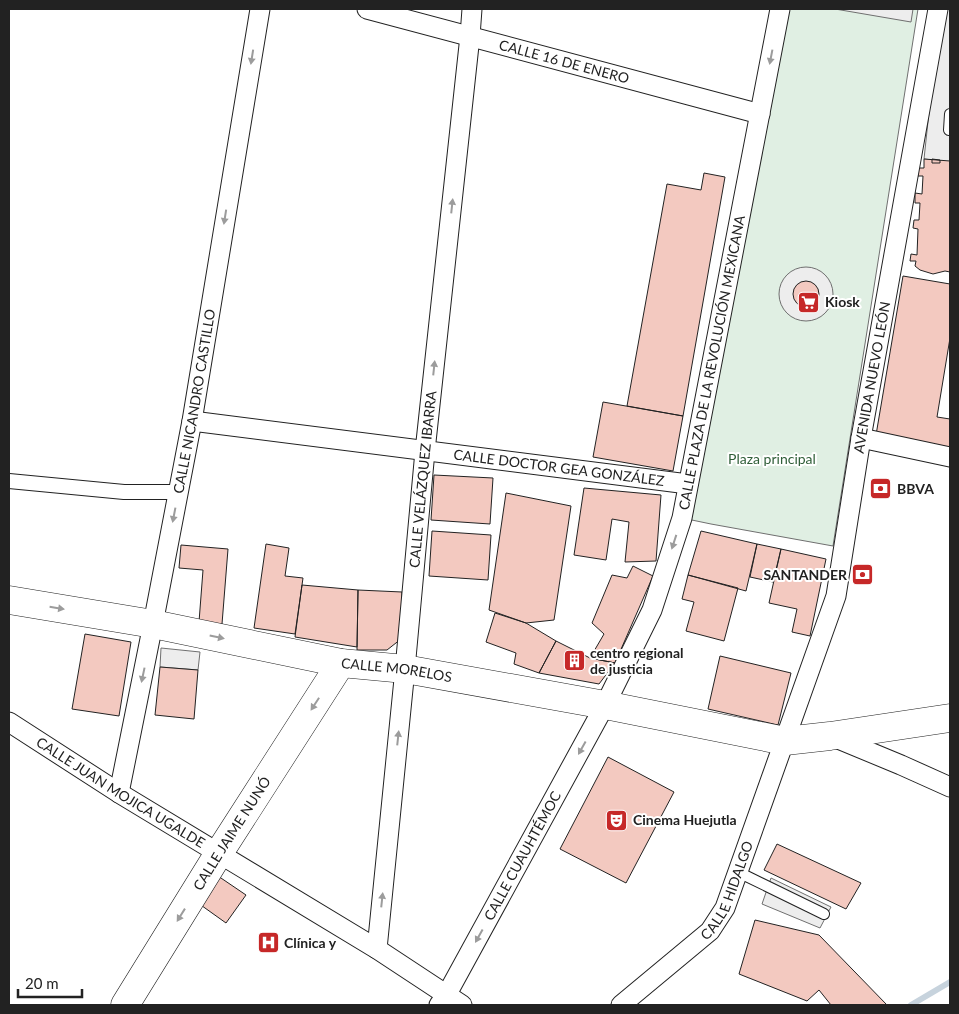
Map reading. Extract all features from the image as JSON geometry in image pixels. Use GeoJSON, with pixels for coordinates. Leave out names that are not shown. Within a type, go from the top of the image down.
{"type":"FeatureCollection","features":[{"type":"Feature","properties":{"kind":"main road","name":"CALLE MORELOS"},"geometry":{"type":"LineString","coordinates":[[9,600],[153,624],[341,663],[405,669],[606,705],[785,740],[830,736],[950,718]]}},
{"type":"Feature","properties":{"kind":"main road","name":"CALLE JAIME NUNÓ"},"geometry":{"type":"LineString","coordinates":[[125,1005],[219,853],[341,663]]}},
{"type":"Feature","properties":{"kind":"street","name":"CALLE NICANDRO CASTILLO"},"geometry":{"type":"LineString","coordinates":[[119,793],[192,421],[260,9]]}},
{"type":"Feature","properties":{"kind":"street","name":"CALLE 16 DE ENERO"},"geometry":{"type":"LineString","coordinates":[[367,9],[760,114]]}},
{"type":"Feature","properties":{"kind":"street","name":"CALLE VELÁZQUEZ IBARRA"},"geometry":{"type":"LineString","coordinates":[[377,949],[425,451],[472,9]]}},
{"type":"Feature","properties":{"kind":"street","name":"CALLE PLAZA DE LA REVOLUCIÓN MEXICANA"},"geometry":{"type":"LineString","coordinates":[[606,705],[652,610],[682,518],[780,9]]}},
{"type":"Feature","properties":{"kind":"street","name":"AVENIDA NUEVO LEÓN"},"geometry":{"type":"LineString","coordinates":[[785,740],[836,596],[861,438],[938,9]]}},
{"type":"Feature","properties":{"kind":"street","name":"CALLE DOCTOR GEA GONZÁLEZ"},"geometry":{"type":"LineString","coordinates":[[192,421],[688,484]]}},
{"type":"Feature","properties":{"kind":"street"},"geometry":{"type":"LineString","coordinates":[[861,438],[950,457]]}},
{"type":"Feature","properties":{"kind":"street"},"geometry":{"type":"LineString","coordinates":[[9,481],[124,492],[178,492]]}},
{"type":"Feature","properties":{"kind":"street","name":"CALLE CUAUHTÉMOC"},"geometry":{"type":"LineString","coordinates":[[443,1000],[606,705]]}},
{"type":"Feature","properties":{"kind":"street","name":"CALLE JUAN MOJICA UGALDE"},"geometry":{"type":"LineString","coordinates":[[9,722],[119,793],[377,949],[443,1000],[462,1005]]}},
{"type":"Feature","properties":{"kind":"street"},"geometry":{"type":"LineString","coordinates":[[830,736],[950,787]]}},
{"type":"Feature","properties":{"kind":"street","name":"CALLE HIDALGO"},"geometry":{"type":"LineString","coordinates":[[621,1005],[710,932],[725,908],[785,740]]}},
{"type":"Feature","properties":{"kind":"lane"},"geometry":{"type":"LineString","coordinates":[[949,130],[950,114]]}},
{"type":"Feature","properties":{"kind":"lane"},"geometry":{"type":"LineString","coordinates":[[738,872],[824,914]]}},
{"type":"Feature","properties":{"kind":"green space","name":"Plaza principal"},"geometry":{"type":"Polygon","coordinates":[[[787,9],[918,9],[833,546],[687,519],[787,9]]]}},
{"type":"Feature","properties":{"kind":"shaded area"},"geometry":{"type":"Polygon","coordinates":[[[835,9],[913,9],[911,22],[835,9]]]}},
{"type":"Feature","properties":{"kind":"shaded area"},"geometry":{"type":"Polygon","coordinates":[[[940,9],[950,9],[950,162],[924,159],[940,9]]]}},
{"type":"Feature","properties":{"kind":"shaded area"},"geometry":{"type":"Polygon","coordinates":[[[806,267],[816,269],[825,275],[831,284],[833,294],[831,304],[825,313],[816,319],[806,321],[796,319],[787,313],[781,304],[779,294],[781,284],[787,275],[796,269],[806,267]]]}},
{"type":"Feature","properties":{"kind":"shaded area"},"geometry":{"type":"Polygon","coordinates":[[[161,648],[200,652],[198,670],[160,667],[161,648]]]}},
{"type":"Feature","properties":{"kind":"shaded area"},"geometry":{"type":"Polygon","coordinates":[[[771,878],[831,907],[820,928],[762,904],[771,878]]]}},
{"type":"Feature","properties":{"kind":"building"},"geometry":{"type":"Polygon","coordinates":[[[924,159],[950,161],[950,272],[945,271],[933,274],[920,270],[915,266],[916,261],[910,261],[911,254],[917,255],[918,229],[913,228],[914,220],[919,220],[920,203],[915,203],[915,193],[922,194],[923,176],[917,176],[917,168],[924,168],[924,159]]]}},
{"type":"Feature","properties":{"kind":"building"},"geometry":{"type":"Polygon","coordinates":[[[932,159],[940,160],[940,163],[932,163],[932,159]]]}},
{"type":"Feature","properties":{"kind":"building"},"geometry":{"type":"Polygon","coordinates":[[[704,173],[725,177],[683,416],[627,406],[667,184],[701,190],[704,173]]]}},
{"type":"Feature","properties":{"kind":"building"},"geometry":{"type":"Polygon","coordinates":[[[903,276],[950,284],[950,338],[937,417],[950,419],[950,451],[876,435],[903,276]]]}},
{"type":"Feature","properties":{"kind":"building"},"geometry":{"type":"Polygon","coordinates":[[[806,281],[815,285],[819,294],[815,303],[806,307],[797,303],[793,294],[797,285],[806,281]]]}},
{"type":"Feature","properties":{"kind":"building"},"geometry":{"type":"Polygon","coordinates":[[[603,402],[683,416],[673,471],[593,457],[603,402]]]}},
{"type":"Feature","properties":{"kind":"building"},"geometry":{"type":"Polygon","coordinates":[[[434,475],[493,478],[490,524],[431,520],[434,475]]]}},
{"type":"Feature","properties":{"kind":"building"},"geometry":{"type":"Polygon","coordinates":[[[584,488],[661,495],[656,561],[625,562],[629,522],[612,519],[606,560],[574,555],[584,488]]]}},
{"type":"Feature","properties":{"kind":"building"},"geometry":{"type":"Polygon","coordinates":[[[506,493],[571,506],[554,620],[526,623],[489,610],[506,493]]]}},
{"type":"Feature","properties":{"kind":"building"},"geometry":{"type":"Polygon","coordinates":[[[432,531],[491,535],[488,580],[429,576],[432,531]]]}},
{"type":"Feature","properties":{"kind":"building"},"geometry":{"type":"Polygon","coordinates":[[[701,531],[757,544],[746,591],[688,575],[701,531]]]}},
{"type":"Feature","properties":{"kind":"building"},"geometry":{"type":"Polygon","coordinates":[[[266,544],[289,548],[285,576],[303,578],[295,634],[254,628],[266,544]]]}},
{"type":"Feature","properties":{"kind":"building"},"geometry":{"type":"Polygon","coordinates":[[[757,544],[781,549],[773,582],[750,577],[757,544]]]}},
{"type":"Feature","properties":{"kind":"building"},"geometry":{"type":"Polygon","coordinates":[[[181,545],[228,549],[222,624],[199,622],[203,570],[179,568],[181,545]]]}},
{"type":"Feature","properties":{"kind":"building"},"geometry":{"type":"Polygon","coordinates":[[[781,549],[826,559],[810,636],[792,632],[797,609],[769,603],[781,549]]]}},
{"type":"Feature","properties":{"kind":"building"},"geometry":{"type":"Polygon","coordinates":[[[633,566],[653,576],[615,663],[590,658],[604,634],[592,623],[612,575],[627,578],[633,566]]]}},
{"type":"Feature","properties":{"kind":"building"},"geometry":{"type":"Polygon","coordinates":[[[688,575],[738,588],[724,641],[686,631],[694,602],[682,599],[688,575]]]}},
{"type":"Feature","properties":{"kind":"building"},"geometry":{"type":"Polygon","coordinates":[[[302,585],[358,590],[357,647],[295,637],[302,585]]]}},
{"type":"Feature","properties":{"kind":"building"},"geometry":{"type":"Polygon","coordinates":[[[358,590],[402,592],[401,639],[387,650],[357,650],[358,590]]]}},
{"type":"Feature","properties":{"kind":"building"},"geometry":{"type":"Polygon","coordinates":[[[495,613],[526,623],[556,641],[539,673],[514,664],[516,653],[486,642],[495,613]]]}},
{"type":"Feature","properties":{"kind":"building"},"geometry":{"type":"Polygon","coordinates":[[[85,634],[131,642],[119,716],[72,709],[85,634]]]}},
{"type":"Feature","properties":{"kind":"building","name":"centro regional de justicia"},"geometry":{"type":"Polygon","coordinates":[[[556,641],[590,658],[615,663],[599,684],[539,673],[556,641]]]}},
{"type":"Feature","properties":{"kind":"building"},"geometry":{"type":"Polygon","coordinates":[[[720,656],[791,673],[778,725],[708,709],[720,656]]]}},
{"type":"Feature","properties":{"kind":"building"},"geometry":{"type":"Polygon","coordinates":[[[160,667],[198,670],[194,719],[155,715],[160,667]]]}},
{"type":"Feature","properties":{"kind":"building","name":"Cinema Huejutla"},"geometry":{"type":"Polygon","coordinates":[[[608,757],[674,792],[626,883],[560,849],[608,757]]]}},
{"type":"Feature","properties":{"kind":"building"},"geometry":{"type":"Polygon","coordinates":[[[777,844],[861,883],[846,909],[764,870],[777,844]]]}},
{"type":"Feature","properties":{"kind":"building"},"geometry":{"type":"Polygon","coordinates":[[[218,876],[246,895],[226,923],[198,903],[218,876]]]}},
{"type":"Feature","properties":{"kind":"building"},"geometry":{"type":"Polygon","coordinates":[[[755,920],[819,935],[887,1005],[831,1005],[819,990],[807,1001],[739,974],[755,920]]]}},
{"type":"Feature","properties":{"kind":"waterway"},"geometry":{"type":"LineString","coordinates":[[911,1005],[950,982]]}},
{"type":"Feature","properties":{"kind":"place","name":"Kiosk"},"geometry":{"type":"Point","coordinates":[809,302]}},
{"type":"Feature","properties":{"kind":"place","name":"BBVA"},"geometry":{"type":"Point","coordinates":[881,489]}},
{"type":"Feature","properties":{"kind":"place","name":"SANTANDER"},"geometry":{"type":"Point","coordinates":[863,575]}},
{"type":"Feature","properties":{"kind":"place","name":"centro regional de justicia"},"geometry":{"type":"Point","coordinates":[574,661]}},
{"type":"Feature","properties":{"kind":"place","name":"Cinema Huejutla"},"geometry":{"type":"Point","coordinates":[617,820]}},
{"type":"Feature","properties":{"kind":"place","name":"Clínica y"},"geometry":{"type":"Point","coordinates":[268,943]}}]}
